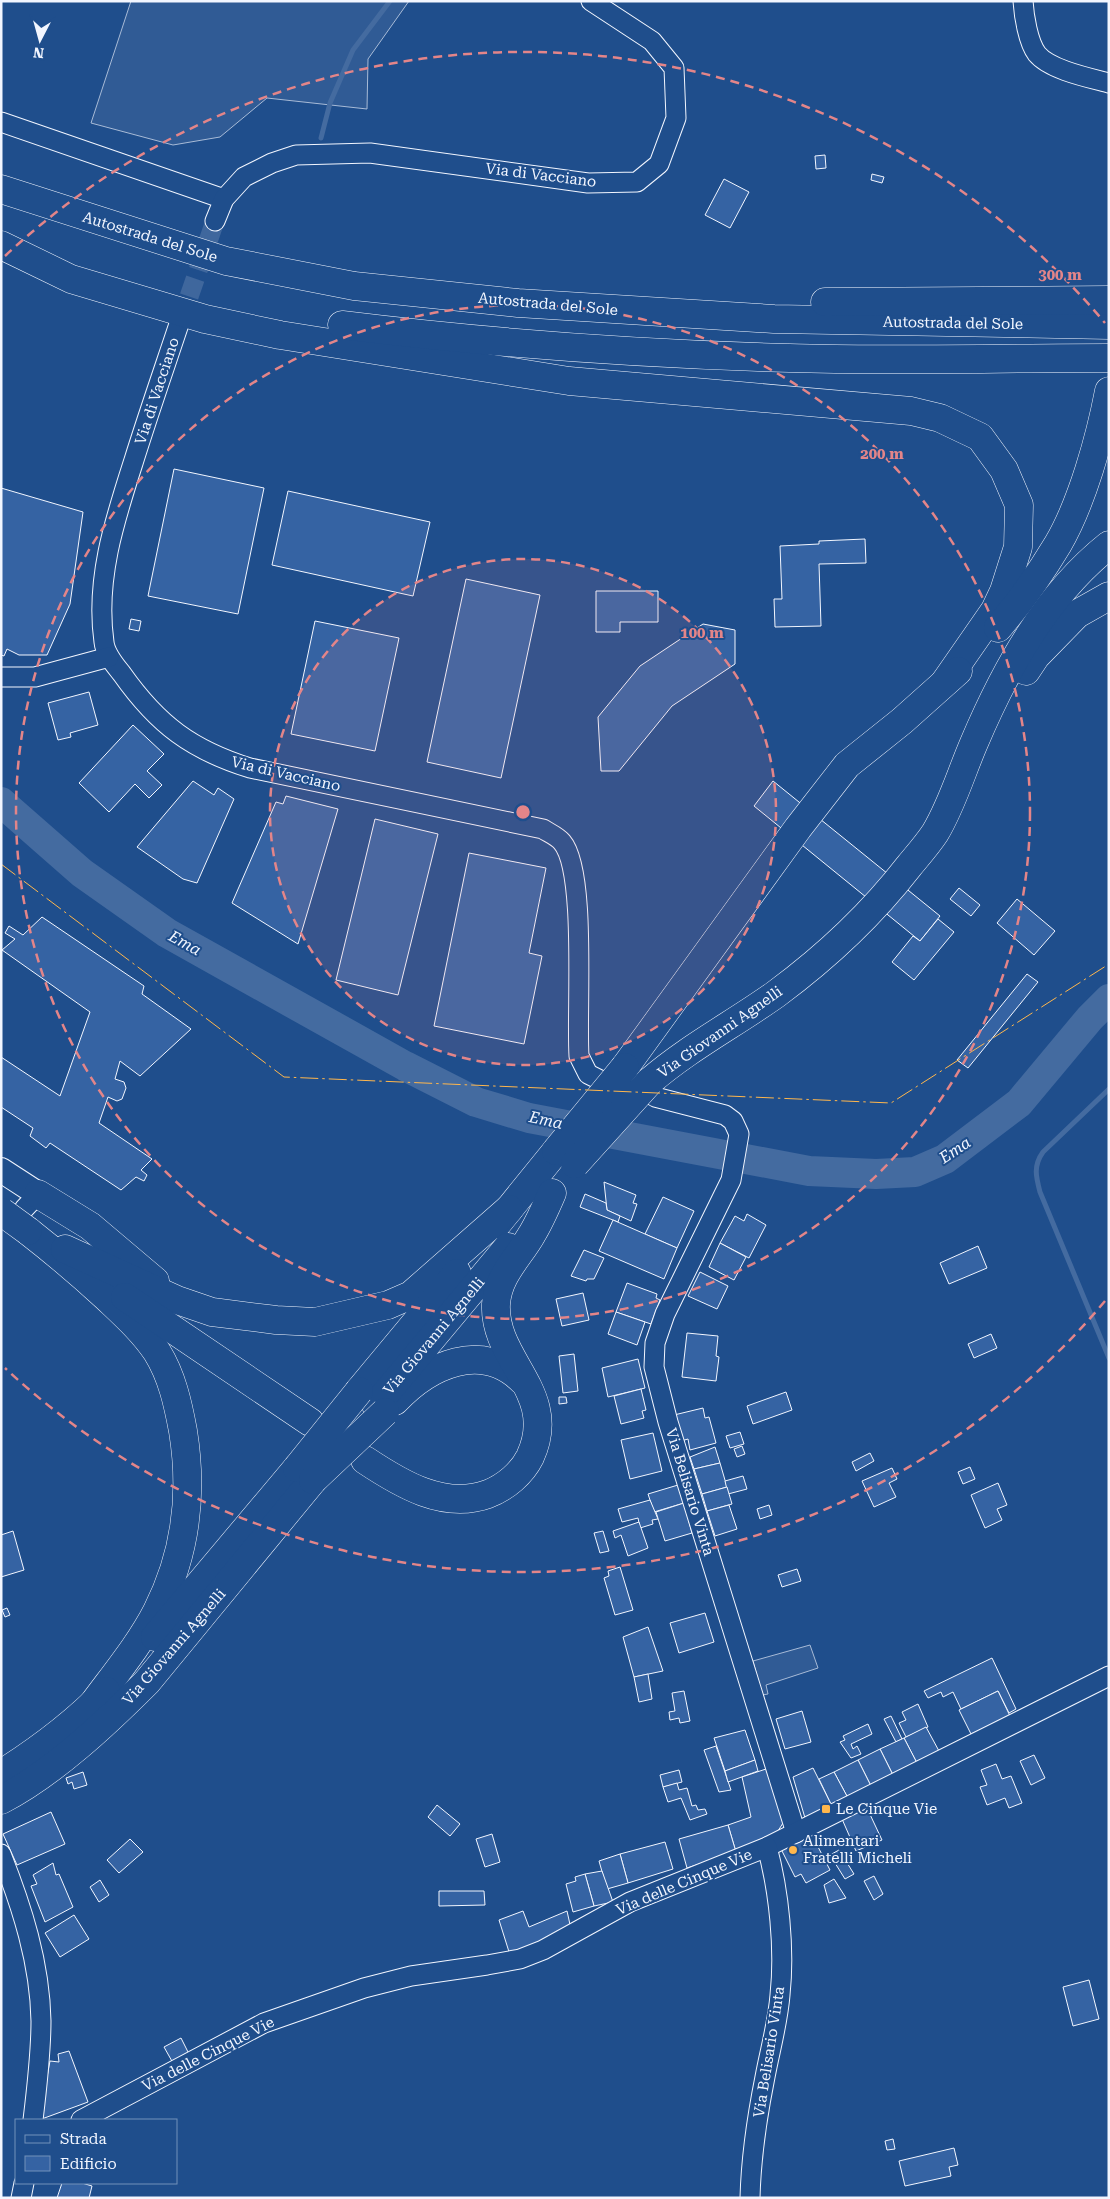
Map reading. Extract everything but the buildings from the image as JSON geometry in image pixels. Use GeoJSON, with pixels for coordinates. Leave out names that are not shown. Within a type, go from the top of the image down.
{"type":"FeatureCollection","features":[{"type":"Feature","properties":{"kind":"highway","name":"Autostrada del Sole"},"geometry":{"type":"LineString","coordinates":[[1,190],[226,261],[354,286],[528,304],[774,319],[1098,325]]}},
{"type":"Feature","properties":{"kind":"highway"},"geometry":{"type":"LineString","coordinates":[[1,240],[136,283],[223,305],[307,321],[440,337],[620,350],[833,359],[1098,358]]}},
{"type":"Feature","properties":{"kind":"highway"},"geometry":{"type":"LineString","coordinates":[[1,245],[70,280],[205,319],[280,335],[569,381],[911,411],[940,418],[980,437],[1004,470],[1020,505],[1018,547],[1004,591],[995,610],[945,682]]}},
{"type":"Feature","properties":{"kind":"highway"},"geometry":{"type":"LineString","coordinates":[[774,319],[822,302],[1103,299]]}},
{"type":"Feature","properties":{"kind":"highway"},"geometry":{"type":"LineString","coordinates":[[945,682],[974,656],[1021,601],[1059,542],[1084,483],[1109,391]]}},
{"type":"Feature","properties":{"kind":"highway"},"geometry":{"type":"LineString","coordinates":[[974,743],[1018,654],[1068,582],[1109,545]]}},
{"type":"Feature","properties":{"kind":"highway"},"geometry":{"type":"LineString","coordinates":[[974,743],[1036,656],[1077,614],[1109,596]]}},
{"type":"Feature","properties":{"kind":"highway","name":"Via Giovanni Agnelli"},"geometry":{"type":"LineString","coordinates":[[374,1402],[552,1193],[565,1158],[625,1067],[798,828],[847,765],[902,721],[945,682]]}},
{"type":"Feature","properties":{"kind":"highway","name":"Via Giovanni Agnelli"},"geometry":{"type":"LineString","coordinates":[[374,1402],[508,1209],[565,1158],[652,1090],[676,1058],[775,994],[828,954],[887,894],[934,834],[950,805],[974,743]]}},
{"type":"Feature","properties":{"kind":"highway"},"geometry":{"type":"LineString","coordinates":[[365,1460],[394,1479],[420,1492],[448,1498],[468,1498],[493,1492],[516,1475],[526,1464],[534,1449],[538,1424],[535,1401],[500,1333],[496,1303],[507,1268],[531,1236],[552,1193]]}},
{"type":"Feature","properties":{"kind":"highway"},"geometry":{"type":"LineString","coordinates":[[14,1217],[177,1300],[212,1312],[276,1320],[316,1322],[388,1305],[411,1294],[508,1209]]}},
{"type":"Feature","properties":{"kind":"highway"},"geometry":{"type":"LineString","coordinates":[[14,1217],[68,1211],[90,1226],[177,1300]]}},
{"type":"Feature","properties":{"kind":"highway"},"geometry":{"type":"LineString","coordinates":[[14,1217],[63,1258],[139,1328],[158,1353],[172,1383],[179,1411],[189,1482],[184,1531],[172,1574],[157,1611],[131,1653],[93,1704]]}},
{"type":"Feature","properties":{"kind":"highway"},"geometry":{"type":"LineString","coordinates":[[63,1258],[310,1422]]}},
{"type":"Feature","properties":{"kind":"highway"},"geometry":{"type":"LineString","coordinates":[[305,1474],[374,1402],[399,1397],[436,1369],[464,1360],[490,1360],[502,1364],[529,1387]]}},
{"type":"Feature","properties":{"kind":"highway","name":"Via Giovanni Agnelli"},"geometry":{"type":"LineString","coordinates":[[3,1790],[36,1751],[93,1704],[305,1474]]}},
{"type":"Feature","properties":{"kind":"highway","name":"Via Giovanni Agnelli"},"geometry":{"type":"LineString","coordinates":[[3,1790],[69,1752],[118,1711],[147,1682],[305,1474]]}},
{"type":"Feature","properties":{"kind":"main road"},"geometry":{"type":"LineString","coordinates":[[3,1172],[14,1217]]}},
{"type":"Feature","properties":{"kind":"street","name":"Via di Vacciano"},"geometry":{"type":"LineString","coordinates":[[215,220],[224,199],[244,177],[272,163],[296,155],[326,152],[370,153],[588,183],[637,182],[659,164],[676,118],[674,68],[652,41],[591,1]]}},
{"type":"Feature","properties":{"kind":"street"},"geometry":{"type":"LineString","coordinates":[[1023,1],[1024,18],[1037,54],[1066,72],[1109,83]]}},
{"type":"Feature","properties":{"kind":"street"},"geometry":{"type":"LineString","coordinates":[[1,122],[224,199]]}},
{"type":"Feature","properties":{"kind":"street","name":"Via di Vacciano"},"geometry":{"type":"LineString","coordinates":[[179,324],[114,521],[104,568],[104,643],[109,657],[139,697],[178,735],[222,759],[259,770],[543,829],[562,842],[572,863],[577,900],[579,1056],[588,1074],[600,1080]]}},
{"type":"Feature","properties":{"kind":"street"},"geometry":{"type":"LineString","coordinates":[[1,677],[35,677],[109,657]]}},
{"type":"Feature","properties":{"kind":"street","name":"Via Belisario Vinta"},"geometry":{"type":"LineString","coordinates":[[652,1090],[733,1120],[738,1127],[738,1149],[731,1180],[665,1314],[655,1343],[654,1367],[668,1422],[796,1833]]}},
{"type":"Feature","properties":{"kind":"street","name":"Via delle Cinque Vie"},"geometry":{"type":"LineString","coordinates":[[83,2119],[264,2023],[364,1988],[411,1976],[520,1958],[543,1950],[630,1902],[767,1848],[1109,1676]]}},
{"type":"Feature","properties":{"kind":"street","name":"Via Belisario Vinta"},"geometry":{"type":"LineString","coordinates":[[750,2198],[755,2134],[780,1994],[781,1956],[776,1896],[773,1869],[767,1848]]}},
{"type":"Feature","properties":{"kind":"street"},"geometry":{"type":"LineString","coordinates":[[1,1854],[20,1902],[36,1965],[41,2021],[39,2066],[33,2119]]}},
{"type":"Feature","properties":{"kind":"street"},"geometry":{"type":"LineString","coordinates":[[20,2198],[24,2184]]}},
{"type":"Feature","properties":{"kind":"shaded area"},"geometry":{"type":"Polygon","coordinates":[[[131,1],[409,1],[368,59],[367,109],[267,98],[220,137],[173,145],[91,123],[131,1]]]}},
{"type":"Feature","properties":{"kind":"shaded area"},"geometry":{"type":"Polygon","coordinates":[[[810,1645],[818,1668],[766,1685],[768,1694],[762,1695],[753,1661],[810,1645]]]}},
{"type":"Feature","properties":{"kind":"waterway"},"geometry":{"type":"LineString","coordinates":[[321,138],[330,103],[353,50],[390,1]]}},
{"type":"Feature","properties":{"kind":"waterway","name":"Ema"},"geometry":{"type":"LineString","coordinates":[[1,802],[82,873],[167,933],[405,1066],[476,1102],[529,1118],[809,1171],[876,1174],[915,1172],[945,1159],[1019,1103],[1090,1018],[1109,999]]}},
{"type":"Feature","properties":{"kind":"waterway"},"geometry":{"type":"LineString","coordinates":[[1109,1089],[1043,1152],[1036,1172],[1040,1192],[1109,1358]]}},
{"type":"Feature","properties":{"kind":"tunnel"},"geometry":{"type":"LineString","coordinates":[[180,323],[215,221]]}},
{"type":"Feature","properties":{"kind":"power"},"geometry":{"type":"LineString","coordinates":[[1,864],[284,1077],[891,1103],[1109,964]]}},
{"type":"Feature","properties":{"kind":"place","name":"Le Cinque Vie"},"geometry":{"type":"Point","coordinates":[826,1809]}},
{"type":"Feature","properties":{"kind":"place","name":"Alimentari Fratelli Micheli"},"geometry":{"type":"Point","coordinates":[793,1850]}}]}
